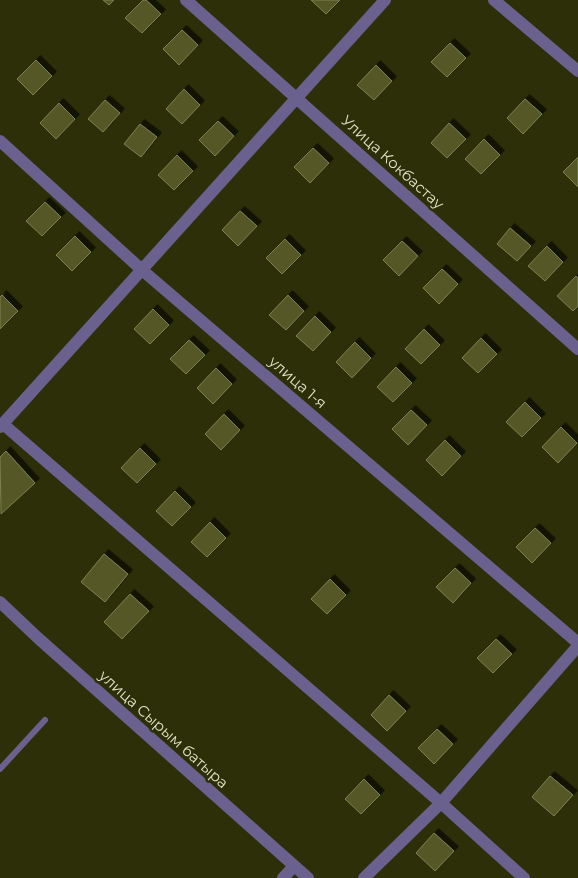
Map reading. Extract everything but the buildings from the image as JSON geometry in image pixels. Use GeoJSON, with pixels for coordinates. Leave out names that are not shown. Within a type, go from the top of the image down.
{"type":"FeatureCollection","features":[{"type":"Feature","properties":{"kind":"street","name":"Улица Кокбастау"},"geometry":{"type":"LineString","coordinates":[[186,0],[578,349]]}},
{"type":"Feature","properties":{"kind":"street"},"geometry":{"type":"LineString","coordinates":[[385,0],[2,426],[441,803],[524,878]]}},
{"type":"Feature","properties":{"kind":"street"},"geometry":{"type":"LineString","coordinates":[[494,0],[578,71]]}},
{"type":"Feature","properties":{"kind":"street","name":"улица 1-я"},"geometry":{"type":"LineString","coordinates":[[0,141],[142,270],[578,645]]}},
{"type":"Feature","properties":{"kind":"street","name":"улица Сырым батыра"},"geometry":{"type":"LineString","coordinates":[[0,602],[45,645],[308,878]]}},
{"type":"Feature","properties":{"kind":"street"},"geometry":{"type":"LineString","coordinates":[[364,878],[441,803],[578,645]]}},
{"type":"Feature","properties":{"kind":"street"},"geometry":{"type":"LineString","coordinates":[[284,878],[294,866]]}},
{"type":"Feature","properties":{"kind":"lane"},"geometry":{"type":"LineString","coordinates":[[0,769],[45,720]]}}]}
